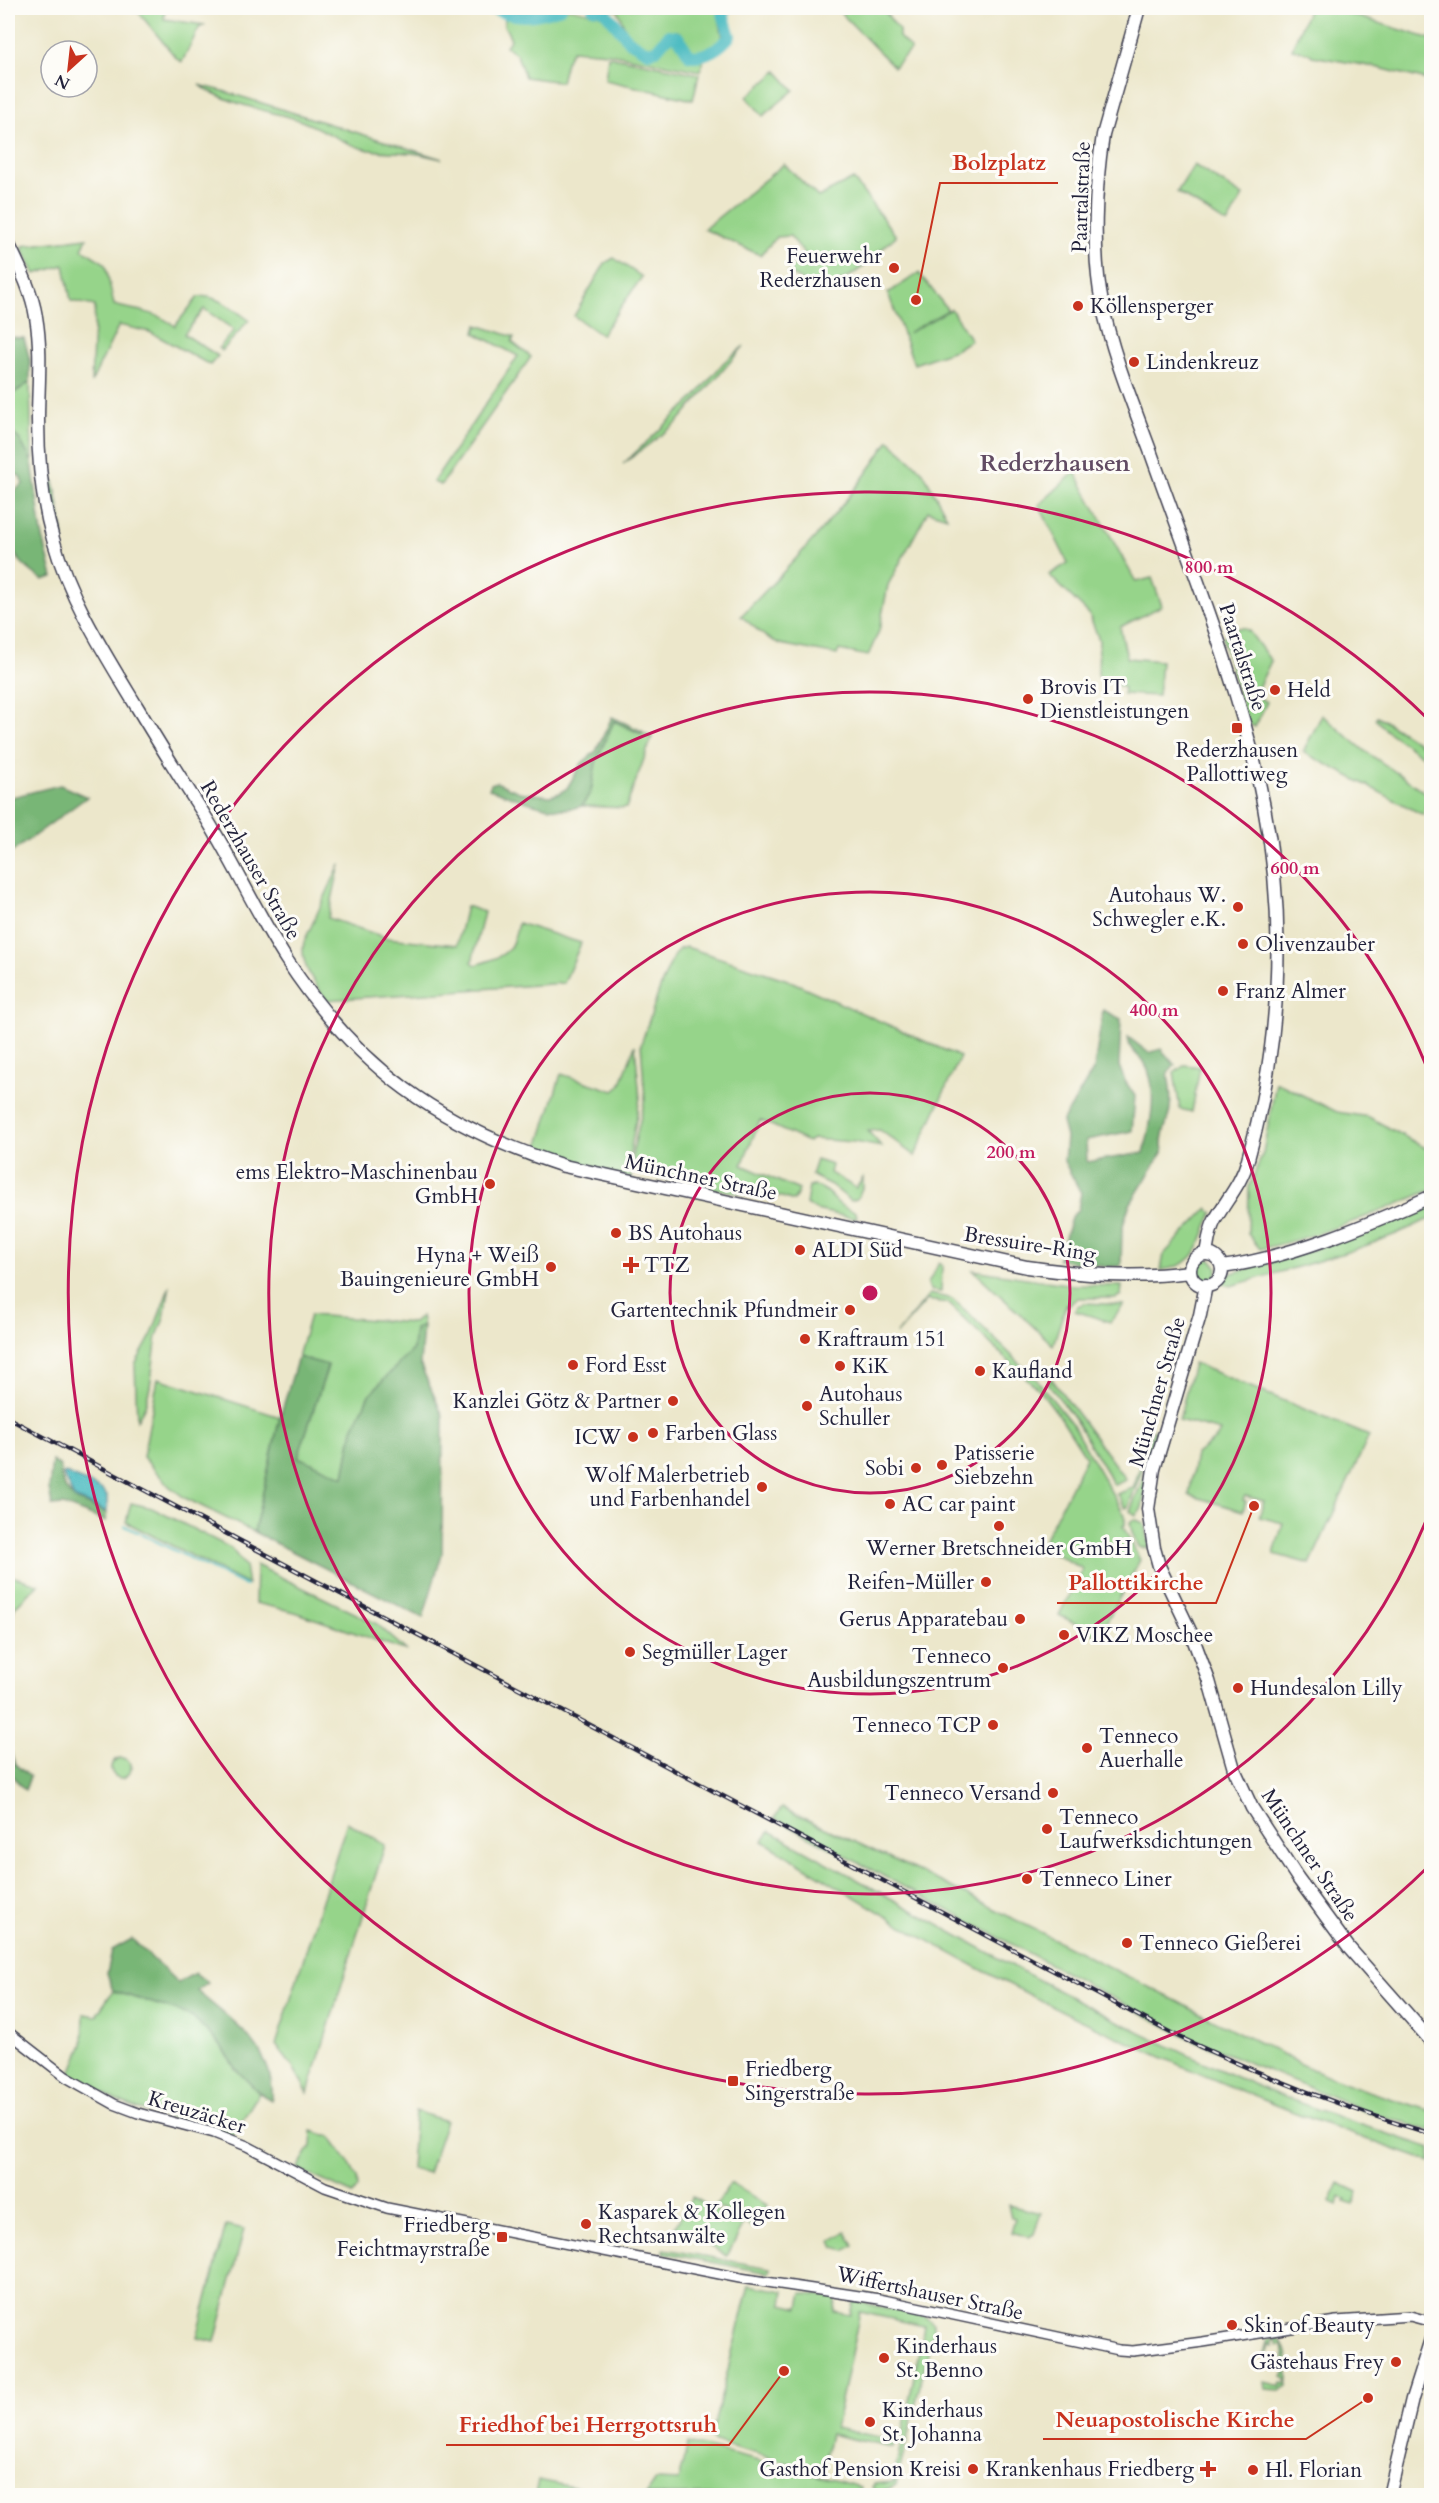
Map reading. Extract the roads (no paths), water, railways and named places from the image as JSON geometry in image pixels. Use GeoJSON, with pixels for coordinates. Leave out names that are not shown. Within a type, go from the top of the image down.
{"type":"FeatureCollection","features":[{"type":"Feature","properties":{"kind":"main road","name":"Paartalstraße"},"geometry":{"type":"LineString","coordinates":[[1139,8],[1106,123],[1100,153],[1096,209],[1102,303],[1120,368],[1211,622],[1244,723],[1265,809],[1275,891],[1277,982],[1274,1026],[1263,1096],[1247,1164],[1238,1184],[1215,1221],[1206,1254]]}},
{"type":"Feature","properties":{"kind":"main road","name":"Rederzhauser Straße"},"geometry":{"type":"LineString","coordinates":[[8,243],[29,292],[36,316],[39,364],[39,462],[47,512],[62,565],[83,614],[111,665],[215,830],[292,968],[326,1014],[368,1059],[426,1105],[465,1127]]}},
{"type":"Feature","properties":{"kind":"main road","name":"Münchner Straße"},"geometry":{"type":"LineString","coordinates":[[465,1127],[521,1153],[605,1177],[935,1247]]}},
{"type":"Feature","properties":{"kind":"main road"},"geometry":{"type":"LineString","coordinates":[[1222,1267],[1255,1260],[1337,1235],[1431,1196]]}},
{"type":"Feature","properties":{"kind":"main road","name":"Bressuire-Ring"},"geometry":{"type":"LineString","coordinates":[[935,1247],[1064,1272],[1115,1276],[1190,1272]]}},
{"type":"Feature","properties":{"kind":"main road"},"geometry":{"type":"LineString","coordinates":[[1206,1254],[1217,1258],[1222,1267],[1219,1279],[1213,1284],[1206,1285],[1197,1282],[1190,1272],[1193,1261],[1206,1254]]}},
{"type":"Feature","properties":{"kind":"main road","name":"Münchner Straße"},"geometry":{"type":"LineString","coordinates":[[1206,1285],[1200,1315],[1154,1469],[1148,1509],[1154,1548],[1191,1633],[1209,1681],[1234,1769],[1252,1808],[1297,1877],[1349,1948],[1431,2042]]}},
{"type":"Feature","properties":{"kind":"main road"},"geometry":{"type":"LineString","coordinates":[[1389,2496],[1412,2399],[1431,2336]]}},
{"type":"Feature","properties":{"kind":"street","name":"Kreuzäcker"},"geometry":{"type":"LineString","coordinates":[[8,2032],[74,2082],[114,2104],[138,2113],[214,2133],[247,2146],[325,2187],[387,2208],[422,2216]]}},
{"type":"Feature","properties":{"kind":"street","name":"Wiffertshauser Straße"},"geometry":{"type":"LineString","coordinates":[[422,2216],[740,2278],[879,2299],[1119,2350],[1133,2351],[1203,2342],[1336,2321],[1410,2316],[1431,2322]]}},
{"type":"Feature","properties":{"kind":"water"},"geometry":{"type":"Polygon","coordinates":[[[66,1473],[101,1489],[107,1496],[107,1512],[74,1498],[63,1474],[66,1473]]]}},
{"type":"Feature","properties":{"kind":"waterway"},"geometry":{"type":"LineString","coordinates":[[490,8],[518,16],[561,8]]}},
{"type":"Feature","properties":{"kind":"waterway"},"geometry":{"type":"LineString","coordinates":[[593,8],[604,10],[629,41],[648,52],[656,50],[669,35],[678,37],[690,56],[712,51],[730,36],[723,14],[727,8]]}},
{"type":"Feature","properties":{"kind":"waterway"},"geometry":{"type":"LineString","coordinates":[[125,1526],[246,1586]]}},
{"type":"Feature","properties":{"kind":"railway"},"geometry":{"type":"LineString","coordinates":[[8,1418],[1173,2034],[1300,2089],[1432,2134]]}},
{"type":"Feature","properties":{"kind":"place","name":"Feuerwehr Rederzhausen"},"geometry":{"type":"Point","coordinates":[894,268]}},
{"type":"Feature","properties":{"kind":"place","name":"Bolzplatz"},"geometry":{"type":"Point","coordinates":[916,300]}},
{"type":"Feature","properties":{"kind":"place","name":"Köllensperger"},"geometry":{"type":"Point","coordinates":[1078,306]}},
{"type":"Feature","properties":{"kind":"place","name":"Lindenkreuz"},"geometry":{"type":"Point","coordinates":[1134,362]}},
{"type":"Feature","properties":{"kind":"place","name":"Held"},"geometry":{"type":"Point","coordinates":[1275,690]}},
{"type":"Feature","properties":{"kind":"place","name":"Brovis IT Dienstleistungen"},"geometry":{"type":"Point","coordinates":[1028,699]}},
{"type":"Feature","properties":{"kind":"place","name":"Rederzhausen Pallottiweg"},"geometry":{"type":"Point","coordinates":[1237,728]}},
{"type":"Feature","properties":{"kind":"place","name":"Autohaus W. Schwegler e.K."},"geometry":{"type":"Point","coordinates":[1238,907]}},
{"type":"Feature","properties":{"kind":"place","name":"Olivenzauber"},"geometry":{"type":"Point","coordinates":[1243,944]}},
{"type":"Feature","properties":{"kind":"place","name":"Franz Almer"},"geometry":{"type":"Point","coordinates":[1223,991]}},
{"type":"Feature","properties":{"kind":"place","name":"ems Elektro-Maschinenbau GmbH"},"geometry":{"type":"Point","coordinates":[490,1184]}},
{"type":"Feature","properties":{"kind":"place","name":"BS Autohaus"},"geometry":{"type":"Point","coordinates":[616,1233]}},
{"type":"Feature","properties":{"kind":"place","name":"ALDI Süd"},"geometry":{"type":"Point","coordinates":[800,1250]}},
{"type":"Feature","properties":{"kind":"place","name":"TTZ"},"geometry":{"type":"Point","coordinates":[631,1265]}},
{"type":"Feature","properties":{"kind":"place","name":"Hyna + Weiß Bauingenieure GmbH"},"geometry":{"type":"Point","coordinates":[551,1267]}},
{"type":"Feature","properties":{"kind":"place","name":"Gartentechnik Pfundmeir"},"geometry":{"type":"Point","coordinates":[850,1310]}},
{"type":"Feature","properties":{"kind":"place","name":"Kraftraum 151"},"geometry":{"type":"Point","coordinates":[805,1339]}},
{"type":"Feature","properties":{"kind":"place","name":"Ford Esst"},"geometry":{"type":"Point","coordinates":[573,1365]}},
{"type":"Feature","properties":{"kind":"place","name":"KiK"},"geometry":{"type":"Point","coordinates":[840,1366]}},
{"type":"Feature","properties":{"kind":"place","name":"Kaufland"},"geometry":{"type":"Point","coordinates":[980,1371]}},
{"type":"Feature","properties":{"kind":"place","name":"Kanzlei Götz & Partner"},"geometry":{"type":"Point","coordinates":[673,1401]}},
{"type":"Feature","properties":{"kind":"place","name":"Autohaus Schuller"},"geometry":{"type":"Point","coordinates":[807,1406]}},
{"type":"Feature","properties":{"kind":"place","name":"Farben Glass"},"geometry":{"type":"Point","coordinates":[653,1433]}},
{"type":"Feature","properties":{"kind":"place","name":"ICW"},"geometry":{"type":"Point","coordinates":[633,1437]}},
{"type":"Feature","properties":{"kind":"place","name":"Patisserie Siebzehn"},"geometry":{"type":"Point","coordinates":[942,1465]}},
{"type":"Feature","properties":{"kind":"place","name":"Sobi"},"geometry":{"type":"Point","coordinates":[916,1468]}},
{"type":"Feature","properties":{"kind":"place","name":"Wolf Malerbetrieb und Farbenhandel"},"geometry":{"type":"Point","coordinates":[762,1487]}},
{"type":"Feature","properties":{"kind":"place","name":"AC car paint"},"geometry":{"type":"Point","coordinates":[890,1504]}},
{"type":"Feature","properties":{"kind":"place","name":"Pallottikirche"},"geometry":{"type":"Point","coordinates":[1254,1506]}},
{"type":"Feature","properties":{"kind":"place","name":"Werner Bretschneider GmbH"},"geometry":{"type":"Point","coordinates":[999,1526]}},
{"type":"Feature","properties":{"kind":"place","name":"Reifen-Müller"},"geometry":{"type":"Point","coordinates":[986,1582]}},
{"type":"Feature","properties":{"kind":"place","name":"Gerus Apparatebau"},"geometry":{"type":"Point","coordinates":[1020,1619]}},
{"type":"Feature","properties":{"kind":"place","name":"VIKZ Moschee"},"geometry":{"type":"Point","coordinates":[1064,1635]}},
{"type":"Feature","properties":{"kind":"place","name":"Segmüller Lager"},"geometry":{"type":"Point","coordinates":[630,1652]}},
{"type":"Feature","properties":{"kind":"place","name":"Tenneco Ausbildungszentrum"},"geometry":{"type":"Point","coordinates":[1003,1668]}},
{"type":"Feature","properties":{"kind":"place","name":"Hundesalon Lilly"},"geometry":{"type":"Point","coordinates":[1238,1688]}},
{"type":"Feature","properties":{"kind":"place","name":"Tenneco TCP"},"geometry":{"type":"Point","coordinates":[993,1725]}},
{"type":"Feature","properties":{"kind":"place","name":"Tenneco Auerhalle"},"geometry":{"type":"Point","coordinates":[1087,1748]}},
{"type":"Feature","properties":{"kind":"place","name":"Tenneco Versand"},"geometry":{"type":"Point","coordinates":[1053,1793]}},
{"type":"Feature","properties":{"kind":"place","name":"Tenneco Laufwerksdichtungen"},"geometry":{"type":"Point","coordinates":[1047,1829]}},
{"type":"Feature","properties":{"kind":"place","name":"Tenneco Liner"},"geometry":{"type":"Point","coordinates":[1027,1879]}},
{"type":"Feature","properties":{"kind":"place","name":"Tenneco Gießerei"},"geometry":{"type":"Point","coordinates":[1127,1943]}},
{"type":"Feature","properties":{"kind":"place","name":"Friedberg Singerstraße"},"geometry":{"type":"Point","coordinates":[733,2081]}},
{"type":"Feature","properties":{"kind":"place","name":"Kasparek & Kollegen Rechtsanwälte"},"geometry":{"type":"Point","coordinates":[586,2224]}},
{"type":"Feature","properties":{"kind":"place","name":"Friedberg Feichtmayrstraße"},"geometry":{"type":"Point","coordinates":[502,2237]}},
{"type":"Feature","properties":{"kind":"place","name":"Skin of Beauty"},"geometry":{"type":"Point","coordinates":[1232,2325]}},
{"type":"Feature","properties":{"kind":"place","name":"Kinderhaus St. Benno"},"geometry":{"type":"Point","coordinates":[884,2358]}},
{"type":"Feature","properties":{"kind":"place","name":"Gästehaus Frey"},"geometry":{"type":"Point","coordinates":[1396,2362]}},
{"type":"Feature","properties":{"kind":"place","name":"Friedhof bei Herrgottsruh"},"geometry":{"type":"Point","coordinates":[784,2371]}},
{"type":"Feature","properties":{"kind":"place","name":"Neuapostolische Kirche"},"geometry":{"type":"Point","coordinates":[1368,2398]}},
{"type":"Feature","properties":{"kind":"place","name":"Kinderhaus St. Johanna"},"geometry":{"type":"Point","coordinates":[870,2422]}},
{"type":"Feature","properties":{"kind":"place","name":"Gasthof Pension Kreisi"},"geometry":{"type":"Point","coordinates":[973,2469]}},
{"type":"Feature","properties":{"kind":"place","name":"Krankenhaus Friedberg"},"geometry":{"type":"Point","coordinates":[1208,2469]}},
{"type":"Feature","properties":{"kind":"place","name":"Hl. Florian"},"geometry":{"type":"Point","coordinates":[1253,2470]}},
{"type":"Feature","properties":{"kind":"district","name":"Rederzhausen"},"geometry":{"type":"Point","coordinates":[1055,463]}}]}
